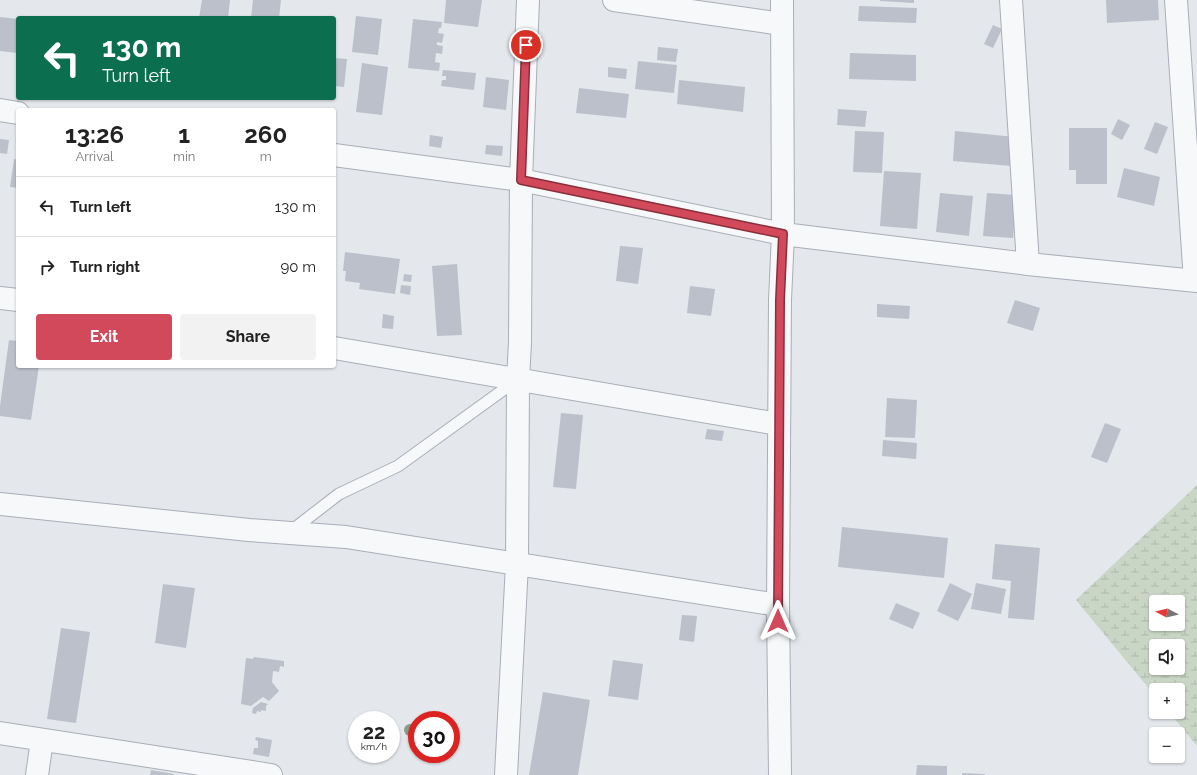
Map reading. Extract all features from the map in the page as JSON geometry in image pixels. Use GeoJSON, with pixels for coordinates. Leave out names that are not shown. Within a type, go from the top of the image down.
{"type":"FeatureCollection","features":[{"type":"Feature","properties":{"kind":"street"},"geometry":{"type":"LineString","coordinates":[[506,775],[517,564],[521,180],[528,0]]}},
{"type":"Feature","properties":{"kind":"street"},"geometry":{"type":"LineString","coordinates":[[614,0],[782,24]]}},
{"type":"Feature","properties":{"kind":"street"},"geometry":{"type":"LineString","coordinates":[[780,775],[778,424],[780,300],[783,234],[782,0]]}},
{"type":"Feature","properties":{"kind":"street"},"geometry":{"type":"LineString","coordinates":[[1011,0],[1028,264]]}},
{"type":"Feature","properties":{"kind":"street"},"geometry":{"type":"LineString","coordinates":[[336,155],[521,180],[783,234],[1028,264],[1196,281],[1176,0]]}},
{"type":"Feature","properties":{"kind":"street"},"geometry":{"type":"LineString","coordinates":[[0,110],[16,113]]}},
{"type":"Feature","properties":{"kind":"street"},"geometry":{"type":"LineString","coordinates":[[0,298],[16,300]]}},
{"type":"Feature","properties":{"kind":"street"},"geometry":{"type":"LineString","coordinates":[[336,348],[778,424]]}},
{"type":"Feature","properties":{"kind":"street"},"geometry":{"type":"LineString","coordinates":[[0,504],[250,530],[346,537],[778,605]]}},
{"type":"Feature","properties":{"kind":"street"},"geometry":{"type":"LineString","coordinates":[[0,733],[271,775]]}},
{"type":"Feature","properties":{"kind":"street"},"geometry":{"type":"LineString","coordinates":[[37,775],[42,740]]}},
{"type":"Feature","properties":{"kind":"lane"},"geometry":{"type":"LineString","coordinates":[[289,532],[339,494],[398,466],[518,380]]}},
{"type":"Feature","properties":{"kind":"green space"},"geometry":{"type":"Polygon","coordinates":[[[1197,485],[1197,746],[1185,731],[1185,727],[1181,727],[1175,719],[1185,719],[1185,683],[1149,683],[1149,689],[1076,600],[1197,485]]]}},
{"type":"Feature","properties":{"kind":"building"},"geometry":{"type":"Polygon","coordinates":[[[202,0],[230,0],[228,16],[199,16],[202,0]]]}},
{"type":"Feature","properties":{"kind":"building"},"geometry":{"type":"Polygon","coordinates":[[[253,0],[281,0],[279,16],[251,16],[253,0]]]}},
{"type":"Feature","properties":{"kind":"building"},"geometry":{"type":"Polygon","coordinates":[[[446,0],[482,0],[478,27],[444,23],[446,0]]]}},
{"type":"Feature","properties":{"kind":"building"},"geometry":{"type":"Polygon","coordinates":[[[914,0],[914,3],[880,1],[914,0]]]}},
{"type":"Feature","properties":{"kind":"building"},"geometry":{"type":"Polygon","coordinates":[[[1106,0],[1158,0],[1159,20],[1107,23],[1106,0]]]}},
{"type":"Feature","properties":{"kind":"building"},"geometry":{"type":"Polygon","coordinates":[[[859,6],[917,8],[916,23],[858,21],[859,6]]]}},
{"type":"Feature","properties":{"kind":"building"},"geometry":{"type":"Polygon","coordinates":[[[356,16],[382,19],[378,55],[352,52],[356,16]]]}},
{"type":"Feature","properties":{"kind":"building"},"geometry":{"type":"Polygon","coordinates":[[[0,17],[16,19],[16,53],[0,51],[0,17]]]}},
{"type":"Feature","properties":{"kind":"building"},"geometry":{"type":"Polygon","coordinates":[[[413,19],[442,22],[438,33],[444,34],[442,43],[437,42],[437,45],[443,46],[442,54],[436,53],[435,62],[440,63],[439,71],[408,68],[413,19]]]}},
{"type":"Feature","properties":{"kind":"building"},"geometry":{"type":"Polygon","coordinates":[[[993,25],[1002,29],[993,48],[984,44],[993,25]]]}},
{"type":"Feature","properties":{"kind":"building"},"geometry":{"type":"Polygon","coordinates":[[[658,47],[678,49],[676,62],[657,60],[658,47]]]}},
{"type":"Feature","properties":{"kind":"building"},"geometry":{"type":"Polygon","coordinates":[[[850,53],[916,55],[916,81],[849,79],[850,53]]]}},
{"type":"Feature","properties":{"kind":"building"},"geometry":{"type":"Polygon","coordinates":[[[336,58],[347,59],[344,87],[336,86],[336,58]]]}},
{"type":"Feature","properties":{"kind":"building"},"geometry":{"type":"Polygon","coordinates":[[[638,61],[677,65],[674,93],[635,89],[638,61]]]}},
{"type":"Feature","properties":{"kind":"building"},"geometry":{"type":"Polygon","coordinates":[[[362,63],[388,67],[382,115],[356,112],[362,63]]]}},
{"type":"Feature","properties":{"kind":"building"},"geometry":{"type":"Polygon","coordinates":[[[608,67],[627,69],[626,79],[608,77],[608,67]]]}},
{"type":"Feature","properties":{"kind":"building"},"geometry":{"type":"Polygon","coordinates":[[[443,70],[476,73],[474,90],[441,86],[442,80],[446,80],[446,76],[442,76],[443,70]]]}},
{"type":"Feature","properties":{"kind":"building"},"geometry":{"type":"Polygon","coordinates":[[[486,77],[509,80],[506,110],[483,107],[486,77]]]}},
{"type":"Feature","properties":{"kind":"building"},"geometry":{"type":"Polygon","coordinates":[[[679,80],[745,87],[743,112],[677,104],[679,80]]]}},
{"type":"Feature","properties":{"kind":"building"},"geometry":{"type":"Polygon","coordinates":[[[579,88],[629,94],[626,118],[576,113],[579,88]]]}},
{"type":"Feature","properties":{"kind":"building"},"geometry":{"type":"Polygon","coordinates":[[[838,109],[867,111],[865,127],[837,125],[838,109]]]}},
{"type":"Feature","properties":{"kind":"building"},"geometry":{"type":"Polygon","coordinates":[[[1118,119],[1130,125],[1122,140],[1111,134],[1118,119]]]}},
{"type":"Feature","properties":{"kind":"building"},"geometry":{"type":"Polygon","coordinates":[[[1155,122],[1168,127],[1157,154],[1144,149],[1155,122]]]}},
{"type":"Feature","properties":{"kind":"building"},"geometry":{"type":"Polygon","coordinates":[[[1069,128],[1107,128],[1107,184],[1076,184],[1076,170],[1069,170],[1069,128]]]}},
{"type":"Feature","properties":{"kind":"building"},"geometry":{"type":"Polygon","coordinates":[[[855,131],[884,132],[882,173],[853,172],[855,131]]]}},
{"type":"Feature","properties":{"kind":"building"},"geometry":{"type":"Polygon","coordinates":[[[955,131],[1015,137],[1012,166],[953,161],[955,131]]]}},
{"type":"Feature","properties":{"kind":"building"},"geometry":{"type":"Polygon","coordinates":[[[430,135],[443,137],[441,148],[429,146],[430,135]]]}},
{"type":"Feature","properties":{"kind":"building"},"geometry":{"type":"Polygon","coordinates":[[[0,139],[9,140],[7,154],[0,153],[0,139]]]}},
{"type":"Feature","properties":{"kind":"building"},"geometry":{"type":"Polygon","coordinates":[[[486,145],[503,146],[502,156],[485,154],[486,145]]]}},
{"type":"Feature","properties":{"kind":"building"},"geometry":{"type":"Polygon","coordinates":[[[14,159],[16,160],[16,188],[10,187],[14,159]]]}},
{"type":"Feature","properties":{"kind":"building"},"geometry":{"type":"Polygon","coordinates":[[[1124,168],[1160,177],[1154,206],[1117,197],[1124,168]]]}},
{"type":"Feature","properties":{"kind":"building"},"geometry":{"type":"Polygon","coordinates":[[[884,171],[921,173],[917,229],[880,226],[884,171]]]}},
{"type":"Feature","properties":{"kind":"building"},"geometry":{"type":"Polygon","coordinates":[[[940,193],[973,196],[969,236],[936,232],[940,193]]]}},
{"type":"Feature","properties":{"kind":"building"},"geometry":{"type":"Polygon","coordinates":[[[987,193],[1016,195],[1013,238],[983,236],[987,193]]]}},
{"type":"Feature","properties":{"kind":"building"},"geometry":{"type":"Polygon","coordinates":[[[620,246],[643,248],[638,284],[616,281],[620,246]]]}},
{"type":"Feature","properties":{"kind":"building"},"geometry":{"type":"Polygon","coordinates":[[[345,252],[400,259],[395,294],[359,289],[360,283],[345,281],[346,271],[343,271],[345,252]]]}},
{"type":"Feature","properties":{"kind":"building"},"geometry":{"type":"Polygon","coordinates":[[[457,264],[462,335],[437,336],[432,266],[457,264]]]}},
{"type":"Feature","properties":{"kind":"building"},"geometry":{"type":"Polygon","coordinates":[[[404,274],[412,275],[411,282],[403,281],[404,274]]]}},
{"type":"Feature","properties":{"kind":"building"},"geometry":{"type":"Polygon","coordinates":[[[401,285],[411,286],[410,295],[400,293],[401,285]]]}},
{"type":"Feature","properties":{"kind":"building"},"geometry":{"type":"Polygon","coordinates":[[[690,286],[715,289],[711,316],[687,313],[690,286]]]}},
{"type":"Feature","properties":{"kind":"building"},"geometry":{"type":"Polygon","coordinates":[[[1015,300],[1040,308],[1033,331],[1007,323],[1015,300]]]}},
{"type":"Feature","properties":{"kind":"building"},"geometry":{"type":"Polygon","coordinates":[[[877,304],[910,306],[909,319],[877,317],[877,304]]]}},
{"type":"Feature","properties":{"kind":"building"},"geometry":{"type":"Polygon","coordinates":[[[383,314],[394,316],[393,329],[382,328],[383,314]]]}},
{"type":"Feature","properties":{"kind":"building"},"geometry":{"type":"Polygon","coordinates":[[[9,340],[16,341],[16,368],[39,368],[31,420],[0,416],[9,340]]]}},
{"type":"Feature","properties":{"kind":"building"},"geometry":{"type":"Polygon","coordinates":[[[887,398],[917,400],[915,438],[885,437],[887,398]]]}},
{"type":"Feature","properties":{"kind":"building"},"geometry":{"type":"Polygon","coordinates":[[[561,413],[583,415],[576,489],[553,487],[561,413]]]}},
{"type":"Feature","properties":{"kind":"building"},"geometry":{"type":"Polygon","coordinates":[[[1105,423],[1121,429],[1107,463],[1091,457],[1105,423]]]}},
{"type":"Feature","properties":{"kind":"building"},"geometry":{"type":"Polygon","coordinates":[[[707,429],[724,431],[722,441],[705,439],[707,429]]]}},
{"type":"Feature","properties":{"kind":"building"},"geometry":{"type":"Polygon","coordinates":[[[883,440],[917,443],[916,459],[882,456],[883,440]]]}},
{"type":"Feature","properties":{"kind":"building"},"geometry":{"type":"Polygon","coordinates":[[[842,527],[948,538],[944,578],[838,567],[842,527]]]}},
{"type":"Feature","properties":{"kind":"building"},"geometry":{"type":"Polygon","coordinates":[[[995,544],[1040,548],[1034,620],[1008,618],[1011,581],[992,579],[995,544]]]}},
{"type":"Feature","properties":{"kind":"building"},"geometry":{"type":"Polygon","coordinates":[[[950,583],[972,594],[958,621],[937,611],[950,583]]]}},
{"type":"Feature","properties":{"kind":"building"},"geometry":{"type":"Polygon","coordinates":[[[976,583],[1006,589],[1001,614],[971,609],[976,583]]]}},
{"type":"Feature","properties":{"kind":"building"},"geometry":{"type":"Polygon","coordinates":[[[163,584],[195,588],[186,648],[155,643],[163,584]]]}},
{"type":"Feature","properties":{"kind":"building"},"geometry":{"type":"Polygon","coordinates":[[[896,603],[920,613],[913,629],[889,619],[896,603]]]}},
{"type":"Feature","properties":{"kind":"building"},"geometry":{"type":"Polygon","coordinates":[[[682,615],[697,616],[694,642],[679,640],[682,615]]]}},
{"type":"Feature","properties":{"kind":"building"},"geometry":{"type":"Polygon","coordinates":[[[61,628],[90,632],[76,723],[47,719],[61,628]]]}},
{"type":"Feature","properties":{"kind":"building"},"geometry":{"type":"Polygon","coordinates":[[[254,657],[284,661],[284,667],[280,666],[279,672],[273,671],[272,682],[279,691],[269,701],[263,697],[251,706],[241,704],[246,658],[253,659],[254,657]]]}},
{"type":"Feature","properties":{"kind":"building"},"geometry":{"type":"Polygon","coordinates":[[[613,660],[643,664],[638,700],[608,696],[613,660]]]}},
{"type":"Feature","properties":{"kind":"building"},"geometry":{"type":"Polygon","coordinates":[[[543,692],[590,700],[578,775],[529,775],[543,692]]]}},
{"type":"Feature","properties":{"kind":"building"},"geometry":{"type":"Polygon","coordinates":[[[261,702],[268,704],[266,706],[266,711],[261,710],[261,712],[257,711],[256,714],[252,713],[253,708],[261,702]]]}},
{"type":"Feature","properties":{"kind":"building"},"geometry":{"type":"Polygon","coordinates":[[[256,737],[272,740],[269,757],[253,754],[254,748],[258,748],[258,741],[255,740],[256,737]]]}},
{"type":"Feature","properties":{"kind":"building"},"geometry":{"type":"Polygon","coordinates":[[[917,765],[947,766],[947,775],[916,775],[917,765]]]}},
{"type":"Feature","properties":{"kind":"building"},"geometry":{"type":"Polygon","coordinates":[[[151,770],[174,774],[174,775],[150,775],[151,770]]]}},
{"type":"Feature","properties":{"kind":"building"},"geometry":{"type":"Polygon","coordinates":[[[962,773],[985,774],[985,775],[962,775],[962,773]]]}},
{"type":"Feature","properties":{"kind":"route"},"geometry":{"type":"LineString","coordinates":[[526,45],[521,180],[783,234],[780,300],[778,439],[778,621]]}}]}
